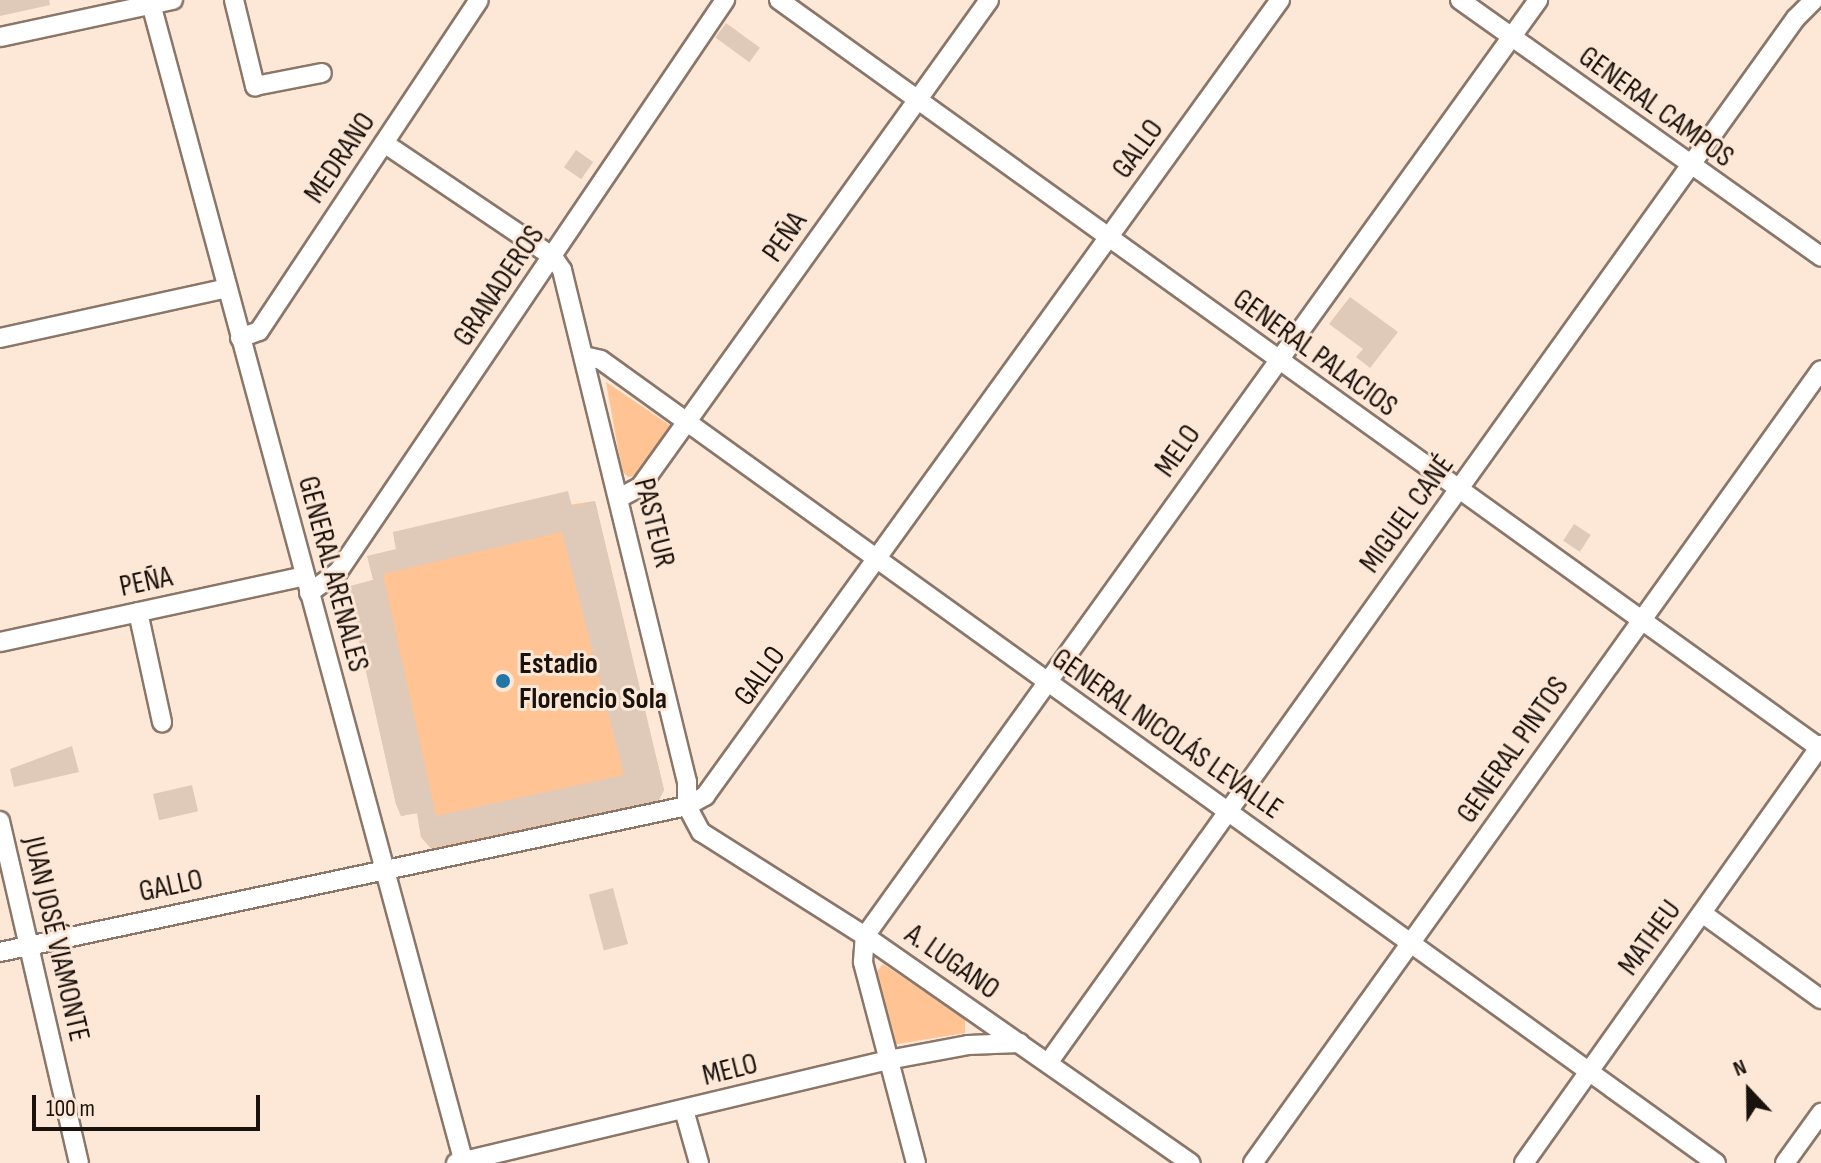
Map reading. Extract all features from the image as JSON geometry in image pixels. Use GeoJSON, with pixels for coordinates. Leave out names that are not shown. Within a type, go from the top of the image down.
{"type":"FeatureCollection","features":[{"type":"Feature","properties":{"kind":"street"},"geometry":{"type":"LineString","coordinates":[[0,37],[150,2],[173,0]]}},
{"type":"Feature","properties":{"kind":"street"},"geometry":{"type":"LineString","coordinates":[[234,0],[255,86],[322,73]]}},
{"type":"Feature","properties":{"kind":"street","name":"MEDRANO"},"geometry":{"type":"LineString","coordinates":[[240,338],[259,331],[479,0]]}},
{"type":"Feature","properties":{"kind":"street","name":"GRANADEROS"},"geometry":{"type":"LineString","coordinates":[[306,584],[338,572],[725,0]]}},
{"type":"Feature","properties":{"kind":"street","name":"GENERAL PALACIOS"},"geometry":{"type":"LineString","coordinates":[[779,0],[1820,747]]}},
{"type":"Feature","properties":{"kind":"street","name":"PEÑA"},"geometry":{"type":"LineString","coordinates":[[619,498],[640,487],[688,423],[989,0]]}},
{"type":"Feature","properties":{"kind":"street","name":"GALLO"},"geometry":{"type":"LineString","coordinates":[[0,952],[687,806],[714,787],[1280,0]]}},
{"type":"Feature","properties":{"kind":"street","name":"GENERAL CAMPOS"},"geometry":{"type":"LineString","coordinates":[[1460,0],[1690,167],[1821,257]]}},
{"type":"Feature","properties":{"kind":"street","name":"MELO"},"geometry":{"type":"LineString","coordinates":[[865,936],[1538,0]]}},
{"type":"Feature","properties":{"kind":"street","name":"GENERAL ARENALES"},"geometry":{"type":"LineString","coordinates":[[150,2],[461,1162]]}},
{"type":"Feature","properties":{"kind":"street","name":"MIGUEL CANÉ"},"geometry":{"type":"LineString","coordinates":[[1048,1063],[1690,167],[1811,5]]}},
{"type":"Feature","properties":{"kind":"street"},"geometry":{"type":"LineString","coordinates":[[384,143],[553,257]]}},
{"type":"Feature","properties":{"kind":"street","name":"PASTEUR"},"geometry":{"type":"LineString","coordinates":[[553,257],[562,270],[619,498],[687,782],[687,806]]}},
{"type":"Feature","properties":{"kind":"street"},"geometry":{"type":"LineString","coordinates":[[0,338],[227,288]]}},
{"type":"Feature","properties":{"kind":"street","name":"GENERAL NICOLÁS LEVALLE"},"geometry":{"type":"LineString","coordinates":[[584,356],[601,360],[1716,1163]]}},
{"type":"Feature","properties":{"kind":"street","name":"GENERAL PINTOS"},"geometry":{"type":"LineString","coordinates":[[1253,1163],[1821,370]]}},
{"type":"Feature","properties":{"kind":"street","name":"PEÑA"},"geometry":{"type":"LineString","coordinates":[[0,642],[138,612],[306,584]]}},
{"type":"Feature","properties":{"kind":"street"},"geometry":{"type":"LineString","coordinates":[[138,612],[162,722]]}},
{"type":"Feature","properties":{"kind":"street","name":"MATHEU"},"geometry":{"type":"LineString","coordinates":[[1524,1163],[1820,747]]}},
{"type":"Feature","properties":{"kind":"street","name":"A. LUGANO"},"geometry":{"type":"LineString","coordinates":[[687,806],[701,832],[865,936],[1191,1163]]}},
{"type":"Feature","properties":{"kind":"street","name":"JUAN JOSÉ VIAMONTE"},"geometry":{"type":"LineString","coordinates":[[0,821],[79,1163]]}},
{"type":"Feature","properties":{"kind":"street"},"geometry":{"type":"LineString","coordinates":[[1702,913],[1821,999]]}},
{"type":"Feature","properties":{"kind":"street"},"geometry":{"type":"LineString","coordinates":[[865,936],[863,962],[916,1163]]}},
{"type":"Feature","properties":{"kind":"street","name":"MELO"},"geometry":{"type":"LineString","coordinates":[[461,1162],[888,1060],[968,1045],[1020,1043]]}},
{"type":"Feature","properties":{"kind":"street"},"geometry":{"type":"LineString","coordinates":[[684,1110],[699,1163]]}},
{"type":"Feature","properties":{"kind":"street"},"geometry":{"type":"LineString","coordinates":[[1785,1163],[1821,1113]]}},
{"type":"Feature","properties":{"kind":"shaded area"},"geometry":{"type":"Polygon","coordinates":[[[606,382],[671,426],[671,434],[638,476],[628,477],[622,471],[606,382]]]}},
{"type":"Feature","properties":{"kind":"shaded area","name":"Estadio Florencio Sola"},"geometry":{"type":"Polygon","coordinates":[[[595,501],[664,790],[658,801],[433,851],[421,837],[417,813],[401,816],[396,804],[347,587],[373,580],[396,549],[393,532],[595,501]]]}},
{"type":"Feature","properties":{"kind":"shaded area"},"geometry":{"type":"Polygon","coordinates":[[[883,964],[965,1019],[965,1033],[897,1044],[891,1040],[876,973],[883,964]]]}},
{"type":"Feature","properties":{"kind":"building"},"geometry":{"type":"Polygon","coordinates":[[[0,0],[49,0],[50,5],[0,16],[0,0]]]}},
{"type":"Feature","properties":{"kind":"building"},"geometry":{"type":"Polygon","coordinates":[[[726,23],[760,48],[749,62],[715,38],[726,23]]]}},
{"type":"Feature","properties":{"kind":"building"},"geometry":{"type":"Polygon","coordinates":[[[576,150],[593,162],[581,179],[564,167],[576,150]]]}},
{"type":"Feature","properties":{"kind":"building"},"geometry":{"type":"Polygon","coordinates":[[[1350,297],[1398,332],[1370,368],[1356,357],[1363,349],[1329,324],[1350,297]]]}},
{"type":"Feature","properties":{"kind":"building"},"geometry":{"type":"Polygon","coordinates":[[[568,491],[572,507],[595,501],[664,790],[659,800],[431,848],[421,837],[417,813],[401,816],[396,804],[347,587],[373,580],[367,556],[396,549],[393,532],[568,491]],[[562,532],[383,574],[436,816],[624,775],[562,532]]]}},
{"type":"Feature","properties":{"kind":"building"},"geometry":{"type":"Polygon","coordinates":[[[1574,524],[1591,535],[1580,552],[1563,541],[1574,524]]]}},
{"type":"Feature","properties":{"kind":"building"},"geometry":{"type":"Polygon","coordinates":[[[72,746],[79,772],[14,787],[10,769],[72,746]]]}},
{"type":"Feature","properties":{"kind":"building"},"geometry":{"type":"Polygon","coordinates":[[[192,785],[198,811],[159,820],[153,794],[192,785]]]}},
{"type":"Feature","properties":{"kind":"building"},"geometry":{"type":"Polygon","coordinates":[[[613,888],[628,944],[604,950],[589,894],[613,888]]]}},
{"type":"Feature","properties":{"kind":"place","name":"Estadio Florencio Sola"},"geometry":{"type":"Point","coordinates":[503,681]}}]}
